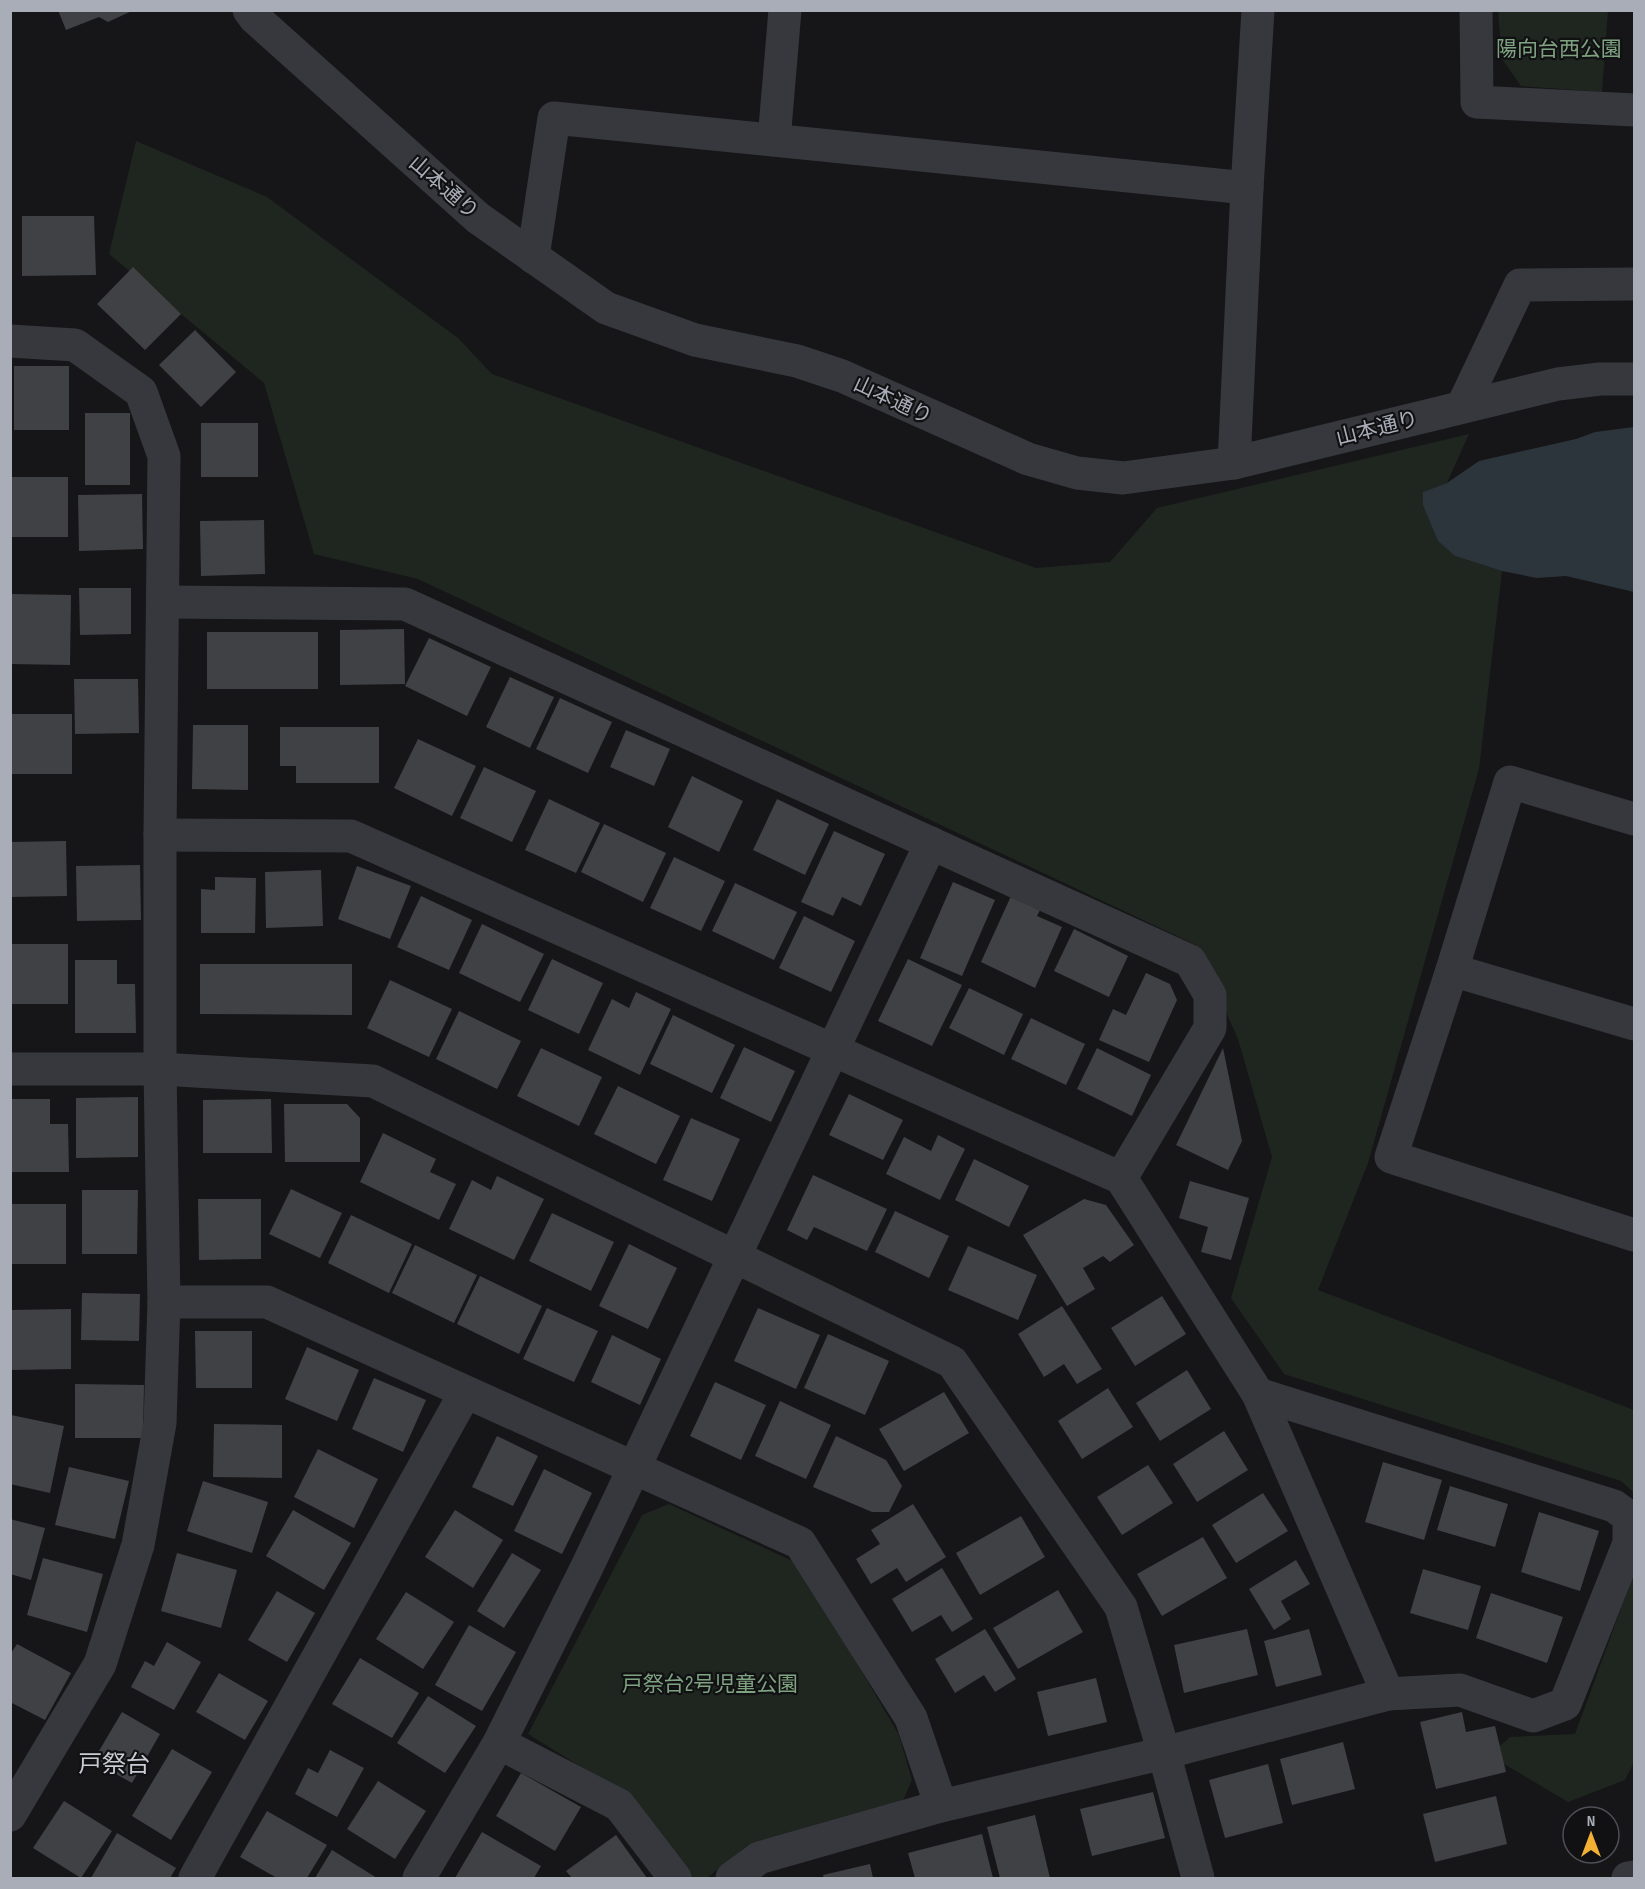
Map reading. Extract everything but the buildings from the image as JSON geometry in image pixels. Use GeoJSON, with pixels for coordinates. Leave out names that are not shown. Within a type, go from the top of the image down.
{"type":"FeatureCollection","features":[{"type":"Feature","properties":{"kind":"street","name":"山本通り"},"geometry":{"type":"LineString","coordinates":[[249,10],[255,18],[478,218],[606,308],[695,340],[797,361],[842,376],[1028,459],[1077,473],[1123,478],[1234,463],[1558,384],[1600,379],[1635,380]]}},
{"type":"Feature","properties":{"kind":"street"},"geometry":{"type":"LineString","coordinates":[[774,140],[785,10]]}},
{"type":"Feature","properties":{"kind":"street"},"geometry":{"type":"LineString","coordinates":[[1234,463],[1246,188],[1258,10]]}},
{"type":"Feature","properties":{"kind":"street"},"geometry":{"type":"LineString","coordinates":[[1476,10],[1477,102],[1635,110]]}},
{"type":"Feature","properties":{"kind":"street"},"geometry":{"type":"LineString","coordinates":[[533,257],[554,117],[1246,188]]}},
{"type":"Feature","properties":{"kind":"street"},"geometry":{"type":"LineString","coordinates":[[1462,407],[1520,285],[1635,284]]}},
{"type":"Feature","properties":{"kind":"street"},"geometry":{"type":"LineString","coordinates":[[10,341],[75,345],[141,392],[164,456],[160,835],[160,1069],[164,1302],[160,1423],[138,1545],[100,1664],[10,1815]]}},
{"type":"Feature","properties":{"kind":"street"},"geometry":{"type":"LineString","coordinates":[[163,602],[405,604],[1190,961],[1210,995],[1210,1028],[1121,1178]]}},
{"type":"Feature","properties":{"kind":"street"},"geometry":{"type":"LineString","coordinates":[[1635,819],[1510,782],[1391,1156],[1635,1235]]}},
{"type":"Feature","properties":{"kind":"street"},"geometry":{"type":"LineString","coordinates":[[160,835],[351,836],[1121,1178],[1258,1394],[1388,1694]]}},
{"type":"Feature","properties":{"kind":"street"},"geometry":{"type":"LineString","coordinates":[[418,1878],[499,1743],[635,1468],[931,843]]}},
{"type":"Feature","properties":{"kind":"street"},"geometry":{"type":"LineString","coordinates":[[1452,970],[1635,1024]]}},
{"type":"Feature","properties":{"kind":"street"},"geometry":{"type":"LineString","coordinates":[[10,1069],[160,1069],[374,1081],[952,1362],[1121,1607],[1198,1878]]}},
{"type":"Feature","properties":{"kind":"street"},"geometry":{"type":"LineString","coordinates":[[164,1302],[267,1302],[800,1543],[911,1718],[942,1806]]}},
{"type":"Feature","properties":{"kind":"street"},"geometry":{"type":"LineString","coordinates":[[195,1878],[465,1393]]}},
{"type":"Feature","properties":{"kind":"street"},"geometry":{"type":"LineString","coordinates":[[732,1878],[759,1858],[942,1806],[1164,1753],[1388,1694],[1460,1690],[1533,1716],[1565,1704],[1629,1543],[1629,1517],[1614,1506],[1258,1394]]}},
{"type":"Feature","properties":{"kind":"street"},"geometry":{"type":"LineString","coordinates":[[499,1743],[619,1805],[675,1878]]}},
{"type":"Feature","properties":{"kind":"street"},"geometry":{"type":"LineString","coordinates":[[1628,1878],[1635,1877]]}},
{"type":"Feature","properties":{"kind":"green space","name":"陽向台西公園"},"geometry":{"type":"Polygon","coordinates":[[[1498,11],[1608,11],[1602,92],[1521,86],[1502,59],[1498,11]]]}},
{"type":"Feature","properties":{"kind":"green space"},"geometry":{"type":"Polygon","coordinates":[[[136,141],[267,197],[458,338],[492,374],[1036,568],[1110,562],[1157,508],[1469,434],[1447,483],[1423,492],[1455,556],[1502,571],[1479,769],[1368,1163],[1318,1290],[1634,1410],[1634,1493],[1621,1481],[1284,1374],[1231,1298],[1272,1157],[1238,1039],[1196,945],[418,579],[314,554],[264,383],[109,254],[136,141]]]}},
{"type":"Feature","properties":{"kind":"green space","name":"戸祭台2号児童公園"},"geometry":{"type":"Polygon","coordinates":[[[669,1504],[799,1564],[899,1735],[912,1780],[902,1803],[748,1845],[707,1878],[690,1878],[628,1796],[528,1734],[642,1515],[669,1504]]]}},
{"type":"Feature","properties":{"kind":"green space"},"geometry":{"type":"Polygon","coordinates":[[[1634,1573],[1634,1762],[1625,1780],[1568,1802],[1489,1755],[1510,1737],[1575,1734],[1634,1573]]]}},
{"type":"Feature","properties":{"kind":"shaded area"},"geometry":{"type":"Polygon","coordinates":[[[1634,427],[1634,592],[1566,576],[1537,578],[1502,571],[1455,556],[1438,541],[1423,505],[1423,492],[1447,483],[1479,461],[1576,439],[1595,432],[1634,427]]]}},
{"type":"Feature","properties":{"kind":"district","name":"戸祭台"},"geometry":{"type":"Point","coordinates":[114,1764]}}]}
